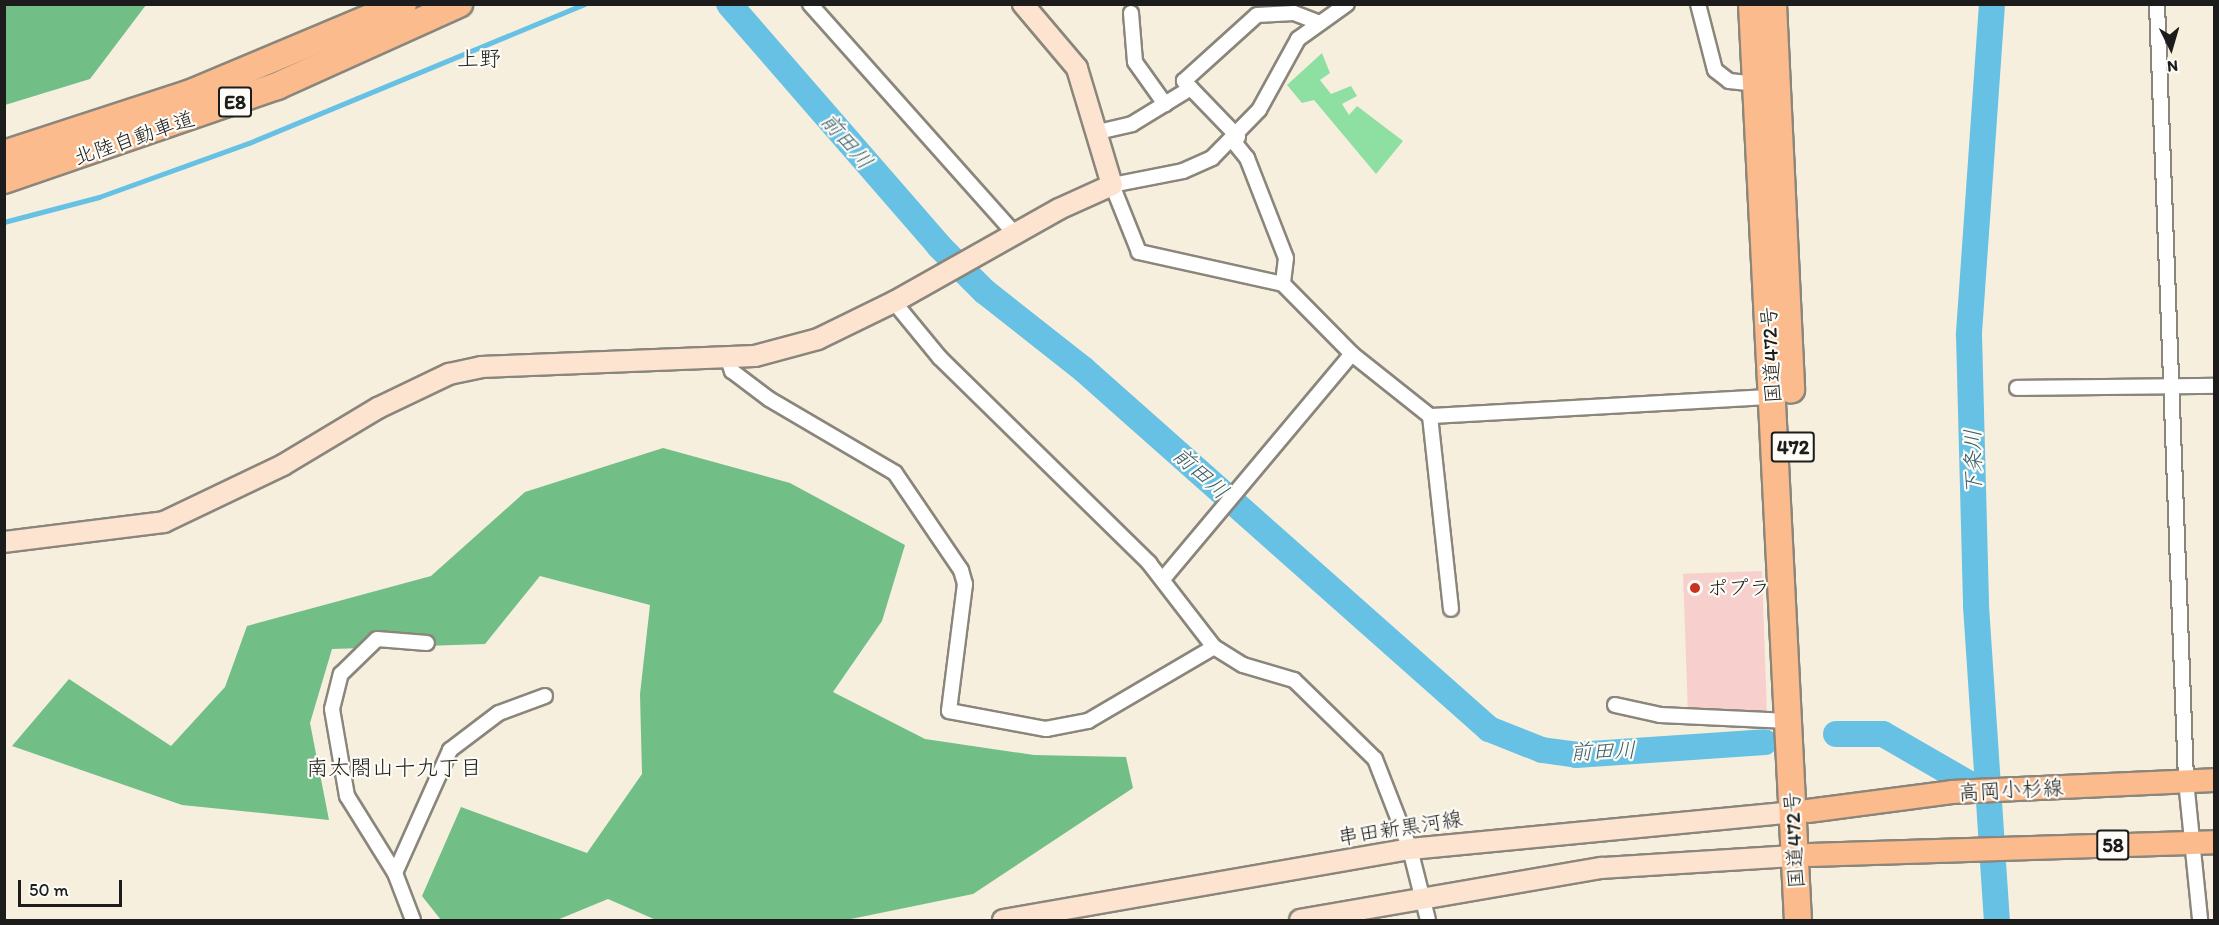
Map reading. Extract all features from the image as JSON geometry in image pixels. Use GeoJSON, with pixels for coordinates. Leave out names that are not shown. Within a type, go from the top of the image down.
{"type":"FeatureCollection","features":[{"type":"Feature","properties":{"kind":"highway","name":"北陸自動車道"},"geometry":{"type":"LineString","coordinates":[[4,154],[191,93],[403,4]]}},
{"type":"Feature","properties":{"kind":"highway","name":"北陸自動車道"},"geometry":{"type":"LineString","coordinates":[[4,180],[277,86],[459,4]]}},
{"type":"Feature","properties":{"kind":"highway","name":"国道472号"},"geometry":{"type":"LineString","coordinates":[[1752,4],[1766,83],[1802,855],[1798,921]]}},
{"type":"Feature","properties":{"kind":"highway","name":"国道472号"},"geometry":{"type":"LineString","coordinates":[[1773,4],[1766,83],[1774,397],[1789,722],[1800,812]]}},
{"type":"Feature","properties":{"kind":"highway","name":"国道472号"},"geometry":{"type":"LineString","coordinates":[[1802,855],[1813,921]]}},
{"type":"Feature","properties":{"kind":"main road","name":"高岡小杉線"},"geometry":{"type":"LineString","coordinates":[[1800,812],[1952,792],[2214,780]]}},
{"type":"Feature","properties":{"kind":"main road","name":"58"},"geometry":{"type":"LineString","coordinates":[[1802,855],[1954,847],[2214,842]]}},
{"type":"Feature","properties":{"kind":"street"},"geometry":{"type":"LineString","coordinates":[[810,4],[1016,234]]}},
{"type":"Feature","properties":{"kind":"street"},"geometry":{"type":"LineString","coordinates":[[1023,4],[1077,68],[1098,132],[1112,186],[1139,252],[1283,284],[1352,354],[1430,416],[1774,397]]}},
{"type":"Feature","properties":{"kind":"street"},"geometry":{"type":"LineString","coordinates":[[4,542],[164,522],[284,465],[378,408],[449,374],[481,367],[728,359],[807,343],[894,302],[1016,234],[1112,186],[1183,171],[1236,139],[1298,39],[1317,22],[1347,4]]}},
{"type":"Feature","properties":{"kind":"street"},"geometry":{"type":"LineString","coordinates":[[1698,4],[1715,70],[1729,81],[1766,83]]}},
{"type":"Feature","properties":{"kind":"street"},"geometry":{"type":"LineString","coordinates":[[2157,4],[2186,781],[2190,844],[2200,921]]}},
{"type":"Feature","properties":{"kind":"street"},"geometry":{"type":"LineString","coordinates":[[1131,13],[1135,62],[1165,104]]}},
{"type":"Feature","properties":{"kind":"street"},"geometry":{"type":"LineString","coordinates":[[1283,284],[1286,258],[1246,158],[1236,139],[1184,81],[1257,15],[1294,13],[1317,22]]}},
{"type":"Feature","properties":{"kind":"street"},"geometry":{"type":"LineString","coordinates":[[1098,132],[1132,124],[1191,88]]}},
{"type":"Feature","properties":{"kind":"street"},"geometry":{"type":"LineString","coordinates":[[894,302],[940,358],[1163,579],[1214,647],[1243,665],[1294,680],[1375,759],[1410,849],[1428,921]]}},
{"type":"Feature","properties":{"kind":"street"},"geometry":{"type":"LineString","coordinates":[[1163,579],[1352,354]]}},
{"type":"Feature","properties":{"kind":"street"},"geometry":{"type":"LineString","coordinates":[[728,359],[732,371],[768,399],[895,473],[961,570],[965,584],[949,711],[1046,729],[1088,721],[1214,647]]}},
{"type":"Feature","properties":{"kind":"street"},"geometry":{"type":"LineString","coordinates":[[2017,388],[2214,386]]}},
{"type":"Feature","properties":{"kind":"street"},"geometry":{"type":"LineString","coordinates":[[1430,416],[1451,609]]}},
{"type":"Feature","properties":{"kind":"street"},"geometry":{"type":"LineString","coordinates":[[413,921],[395,873],[346,796],[338,763],[335,690],[353,658],[377,639],[427,643]]}},
{"type":"Feature","properties":{"kind":"street"},"geometry":{"type":"LineString","coordinates":[[395,873],[450,750],[500,713],[545,696]]}},
{"type":"Feature","properties":{"kind":"street"},"geometry":{"type":"LineString","coordinates":[[1615,705],[1660,715],[1789,722]]}},
{"type":"Feature","properties":{"kind":"street","name":"串田新黒河線"},"geometry":{"type":"LineString","coordinates":[[1003,921],[1410,849],[1800,812]]}},
{"type":"Feature","properties":{"kind":"street"},"geometry":{"type":"LineString","coordinates":[[1300,921],[1602,868],[1802,855]]}},
{"type":"Feature","properties":{"kind":"shaded area"},"geometry":{"type":"Polygon","coordinates":[[[1762,571],[1767,713],[1688,716],[1683,574],[1762,571]]]}},
{"type":"Feature","properties":{"kind":"green space"},"geometry":{"type":"Polygon","coordinates":[[[5,4],[146,5],[90,79],[5,105],[5,4]]]}},
{"type":"Feature","properties":{"kind":"green space"},"geometry":{"type":"Polygon","coordinates":[[[1322,53],[1330,73],[1320,80],[1331,94],[1351,86],[1357,96],[1342,104],[1349,115],[1357,106],[1403,141],[1376,174],[1314,100],[1302,103],[1287,85],[1322,53]]]}},
{"type":"Feature","properties":{"kind":"green space"},"geometry":{"type":"Polygon","coordinates":[[[663,448],[790,483],[905,545],[882,621],[833,692],[925,739],[1034,755],[1126,757],[1133,788],[973,894],[846,920],[656,920],[608,899],[557,920],[441,920],[422,896],[461,807],[587,853],[642,774],[640,694],[650,605],[540,576],[485,644],[332,649],[310,723],[329,820],[182,805],[12,746],[69,679],[171,746],[225,687],[247,626],[431,576],[525,492],[663,448]]]}},
{"type":"Feature","properties":{"kind":"waterway"},"geometry":{"type":"LineString","coordinates":[[4,222],[99,197],[249,143],[584,4]]}},
{"type":"Feature","properties":{"kind":"waterway","name":"前田川"},"geometry":{"type":"LineString","coordinates":[[729,4],[939,246],[984,291],[1083,369],[1489,729],[1542,750],[1576,755],[1765,742]]}},
{"type":"Feature","properties":{"kind":"waterway","name":"下条川"},"geometry":{"type":"LineString","coordinates":[[1992,4],[1969,335],[1976,606],[1997,920]]}},
{"type":"Feature","properties":{"kind":"waterway","name":"前田川"},"geometry":{"type":"LineString","coordinates":[[1836,734],[1883,734],[1987,794]]}},
{"type":"Feature","properties":{"kind":"place","name":"ポプラ"},"geometry":{"type":"Point","coordinates":[1695,588]}},
{"type":"Feature","properties":{"kind":"district","name":"上野"},"geometry":{"type":"Point","coordinates":[479,59]}},
{"type":"Feature","properties":{"kind":"district","name":"南太閤山十九丁目"},"geometry":{"type":"Point","coordinates":[394,768]}}]}
